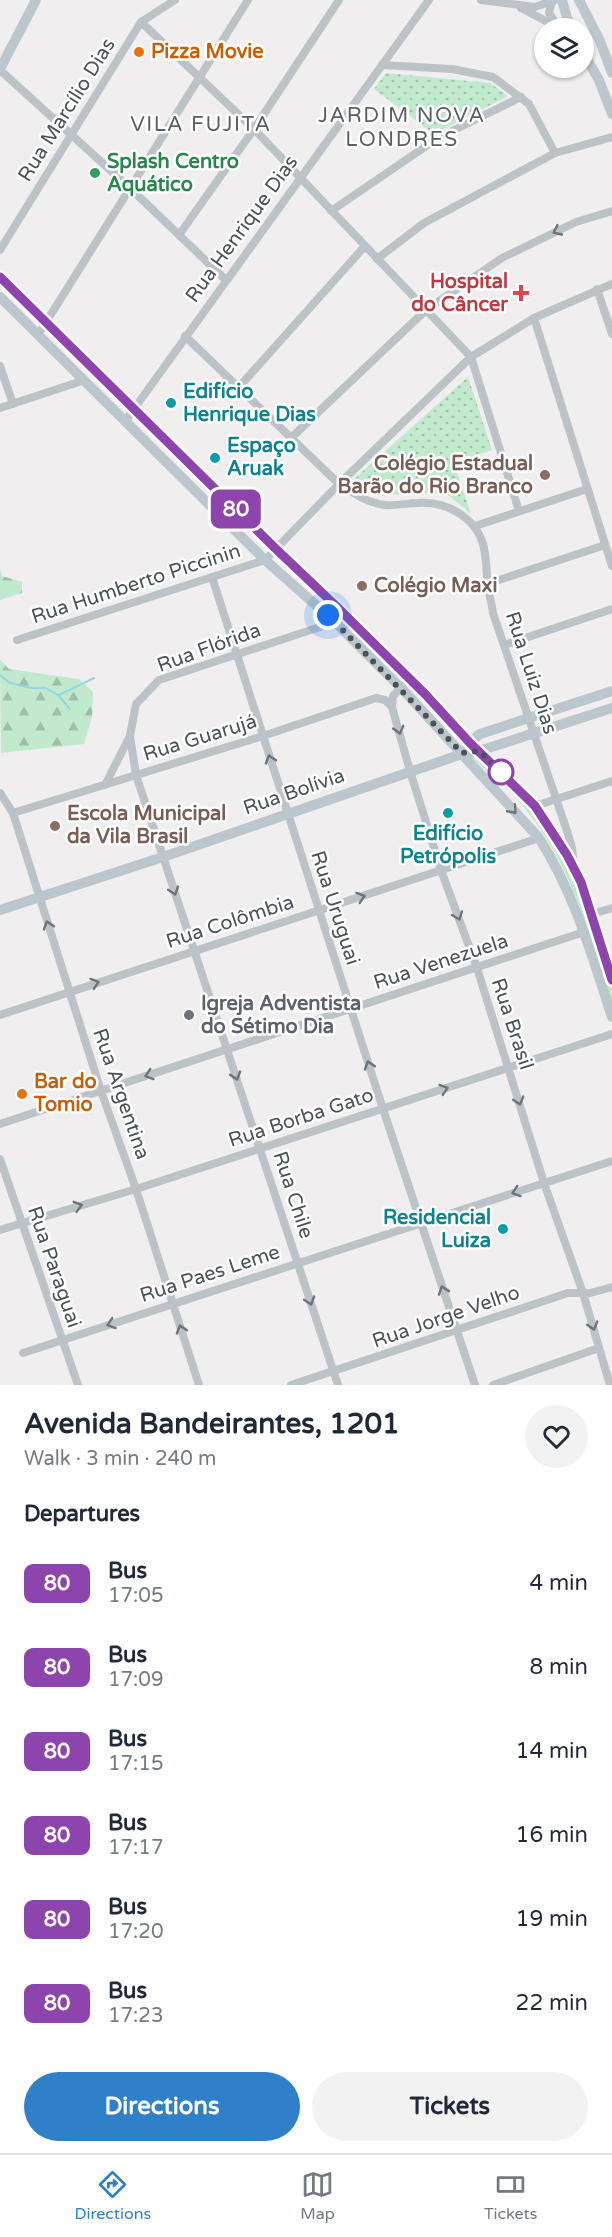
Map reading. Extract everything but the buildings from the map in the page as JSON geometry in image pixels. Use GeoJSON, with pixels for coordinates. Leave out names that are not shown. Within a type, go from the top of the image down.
{"type":"FeatureCollection","features":[{"type":"Feature","properties":{"kind":"main road"},"geometry":{"type":"LineString","coordinates":[[0,69],[36,0]]}},
{"type":"Feature","properties":{"kind":"main road"},"geometry":{"type":"LineString","coordinates":[[556,0],[565,18]]}},
{"type":"Feature","properties":{"kind":"main road"},"geometry":{"type":"LineString","coordinates":[[578,1],[600,41],[612,73]]}},
{"type":"Feature","properties":{"kind":"main road"},"geometry":{"type":"LineString","coordinates":[[594,72],[612,114]]}},
{"type":"Feature","properties":{"kind":"main road"},"geometry":{"type":"LineString","coordinates":[[0,277],[340,609],[470,743],[535,806],[574,868],[592,914],[612,980]]}},
{"type":"Feature","properties":{"kind":"main road"},"geometry":{"type":"LineString","coordinates":[[0,297],[265,560],[331,619],[400,688],[539,838],[550,854],[584,932],[612,1017]]}},
{"type":"Feature","properties":{"kind":"main road"},"geometry":{"type":"LineString","coordinates":[[57,353],[67,349],[82,357]]}},
{"type":"Feature","properties":{"kind":"main road"},"geometry":{"type":"LineString","coordinates":[[174,469],[204,491],[214,487]]}},
{"type":"Feature","properties":{"kind":"main road"},"geometry":{"type":"LineString","coordinates":[[331,619],[330,609],[340,609]]}},
{"type":"Feature","properties":{"kind":"main road"},"geometry":{"type":"LineString","coordinates":[[462,753],[483,733],[612,691]]}},
{"type":"Feature","properties":{"kind":"main road","name":"Rua Bolívia"},"geometry":{"type":"LineString","coordinates":[[0,909],[163,857],[462,753],[479,751],[612,708]]}},
{"type":"Feature","properties":{"kind":"street","name":"Rua Marcílio Dias"},"geometry":{"type":"LineString","coordinates":[[0,250],[141,22],[175,0]]}},
{"type":"Feature","properties":{"kind":"street"},"geometry":{"type":"LineString","coordinates":[[38,335],[248,0]]}},
{"type":"Feature","properties":{"kind":"street"},"geometry":{"type":"LineString","coordinates":[[179,235],[254,129],[339,0]]}},
{"type":"Feature","properties":{"kind":"street","name":"Rua Henrique Dias"},"geometry":{"type":"LineString","coordinates":[[126,420],[429,0]]}},
{"type":"Feature","properties":{"kind":"street"},"geometry":{"type":"LineString","coordinates":[[481,0],[535,7],[556,0]]}},
{"type":"Feature","properties":{"kind":"street"},"geometry":{"type":"LineString","coordinates":[[551,18],[549,13],[556,0]]}},
{"type":"Feature","properties":{"kind":"street"},"geometry":{"type":"LineString","coordinates":[[517,6],[540,18]]}},
{"type":"Feature","properties":{"kind":"street"},"geometry":{"type":"LineString","coordinates":[[141,22],[254,129],[471,357],[519,511]]}},
{"type":"Feature","properties":{"kind":"street"},"geometry":{"type":"LineString","coordinates":[[382,66],[452,69],[493,76],[529,104],[555,153]]}},
{"type":"Feature","properties":{"kind":"street"},"geometry":{"type":"LineString","coordinates":[[0,69],[226,280]]}},
{"type":"Feature","properties":{"kind":"street"},"geometry":{"type":"LineString","coordinates":[[331,211],[438,138],[521,97]]}},
{"type":"Feature","properties":{"kind":"street"},"geometry":{"type":"LineString","coordinates":[[377,259],[424,223],[555,153],[612,137]]}},
{"type":"Feature","properties":{"kind":"street"},"geometry":{"type":"LineString","coordinates":[[291,438],[426,310],[502,258],[576,222],[612,211]]}},
{"type":"Feature","properties":{"kind":"street"},"geometry":{"type":"LineString","coordinates":[[239,387],[365,246]]}},
{"type":"Feature","properties":{"kind":"street"},"geometry":{"type":"LineString","coordinates":[[265,560],[339,484],[471,357],[534,318],[612,284]]}},
{"type":"Feature","properties":{"kind":"street"},"geometry":{"type":"LineString","coordinates":[[597,289],[612,334]]}},
{"type":"Feature","properties":{"kind":"street"},"geometry":{"type":"LineString","coordinates":[[534,318],[612,566]]}},
{"type":"Feature","properties":{"kind":"street"},"geometry":{"type":"LineString","coordinates":[[185,336],[339,484],[358,497],[384,505],[420,502],[444,506],[463,515],[475,526],[586,489]]}},
{"type":"Feature","properties":{"kind":"street"},"geometry":{"type":"LineString","coordinates":[[0,366],[13,404]]}},
{"type":"Feature","properties":{"kind":"street"},"geometry":{"type":"LineString","coordinates":[[0,408],[85,380]]}},
{"type":"Feature","properties":{"kind":"street","name":"Rua Luiz Dias"},"geometry":{"type":"LineString","coordinates":[[475,526],[483,544],[488,568],[487,584],[494,613],[572,848],[574,868]]}},
{"type":"Feature","properties":{"kind":"street"},"geometry":{"type":"LineString","coordinates":[[487,584],[605,545]]}},
{"type":"Feature","properties":{"kind":"street","name":"Rua Humberto Piccinin"},"geometry":{"type":"LineString","coordinates":[[17,640],[265,560]]}},
{"type":"Feature","properties":{"kind":"street","name":"Rua Uruguai"},"geometry":{"type":"LineString","coordinates":[[212,577],[383,1109],[476,1385]]}},
{"type":"Feature","properties":{"kind":"street"},"geometry":{"type":"LineString","coordinates":[[504,645],[612,609]]}},
{"type":"Feature","properties":{"kind":"street","name":"Rua Flórida"},"geometry":{"type":"LineString","coordinates":[[136,775],[130,736],[136,704],[159,680],[320,627],[331,619]]}},
{"type":"Feature","properties":{"kind":"street"},"geometry":{"type":"LineString","coordinates":[[392,707],[393,696],[409,679]]}},
{"type":"Feature","properties":{"kind":"street","name":"Rua Guarujá"},"geometry":{"type":"LineString","coordinates":[[13,813],[263,736],[376,698],[385,700],[392,707]]}},
{"type":"Feature","properties":{"kind":"street","name":"Rua Brasil"},"geometry":{"type":"LineString","coordinates":[[392,707],[441,870],[477,968],[544,1183],[583,1293],[610,1385]]}},
{"type":"Feature","properties":{"kind":"street"},"geometry":{"type":"LineString","coordinates":[[105,785],[130,736]]}},
{"type":"Feature","properties":{"kind":"street","name":"Rua Chile"},"geometry":{"type":"LineString","coordinates":[[136,775],[338,1385]]}},
{"type":"Feature","properties":{"kind":"street"},"geometry":{"type":"LineString","coordinates":[[535,806],[612,781]]}},
{"type":"Feature","properties":{"kind":"street","name":"Rua Argentina"},"geometry":{"type":"LineString","coordinates":[[0,793],[13,813],[101,1091],[136,1190],[199,1385]]}},
{"type":"Feature","properties":{"kind":"street","name":"Rua Colômbia"},"geometry":{"type":"LineString","coordinates":[[0,1015],[539,838]]}},
{"type":"Feature","properties":{"kind":"street"},"geometry":{"type":"LineString","coordinates":[[592,914],[612,908]]}},
{"type":"Feature","properties":{"kind":"street","name":"Rua Venezuela"},"geometry":{"type":"LineString","coordinates":[[0,1124],[584,932]]}},
{"type":"Feature","properties":{"kind":"street","name":"Rua Borba Gato"},"geometry":{"type":"LineString","coordinates":[[0,1230],[136,1190],[612,1034]]}},
{"type":"Feature","properties":{"kind":"street","name":"Rua Paraguai"},"geometry":{"type":"LineString","coordinates":[[0,1160],[78,1385]]}},
{"type":"Feature","properties":{"kind":"street","name":"Rua Paes Leme"},"geometry":{"type":"LineString","coordinates":[[23,1353],[612,1161]]}},
{"type":"Feature","properties":{"kind":"street","name":"Rua Jorge Velho"},"geometry":{"type":"LineString","coordinates":[[291,1385],[568,1293],[583,1293],[612,1287]]}},
{"type":"Feature","properties":{"kind":"street"},"geometry":{"type":"LineString","coordinates":[[493,1385],[599,1348]]}},
{"type":"Feature","properties":{"kind":"green space"},"geometry":{"type":"Polygon","coordinates":[[[386,73],[490,83],[508,96],[434,134],[374,89],[386,73]]]}},
{"type":"Feature","properties":{"kind":"green space"},"geometry":{"type":"Polygon","coordinates":[[[468,377],[492,450],[454,463],[471,514],[448,495],[417,492],[383,496],[365,489],[353,480],[468,377]]]}},
{"type":"Feature","properties":{"kind":"green space"},"geometry":{"type":"Polygon","coordinates":[[[0,570],[2,576],[22,582],[22,593],[0,600],[0,570]]]}},
{"type":"Feature","properties":{"kind":"green space"},"geometry":{"type":"Polygon","coordinates":[[[0,660],[9,669],[79,679],[93,692],[92,717],[84,744],[1,753],[0,660]]]}},
{"type":"Feature","properties":{"kind":"green space"},"geometry":{"type":"Polygon","coordinates":[[[479,754],[538,813],[580,889],[612,986],[612,1005],[587,926],[567,876],[540,829],[523,806],[469,755],[479,754]]]}},
{"type":"Feature","properties":{"kind":"waterway"},"geometry":{"type":"LineString","coordinates":[[0,675],[10,683],[31,688],[46,688],[58,695],[70,709]]}},
{"type":"Feature","properties":{"kind":"waterway"},"geometry":{"type":"LineString","coordinates":[[59,695],[94,678]]}},
{"type":"Feature","properties":{"kind":"bus line","name":"80"},"geometry":{"type":"LineString","coordinates":[[0,277],[336,606],[535,806],[567,855],[581,882],[612,980]]}},
{"type":"Feature","properties":{"kind":"place","name":"Pizza Movie"},"geometry":{"type":"Point","coordinates":[139,52]}},
{"type":"Feature","properties":{"kind":"place","name":"Splash Centro Aquático"},"geometry":{"type":"Point","coordinates":[95,173]}},
{"type":"Feature","properties":{"kind":"place","name":"Hospital do Câncer"},"geometry":{"type":"Point","coordinates":[521,293]}},
{"type":"Feature","properties":{"kind":"place","name":"Edifício Henrique Dias"},"geometry":{"type":"Point","coordinates":[171,403]}},
{"type":"Feature","properties":{"kind":"place","name":"Espaço Aruak"},"geometry":{"type":"Point","coordinates":[215,458]}},
{"type":"Feature","properties":{"kind":"place","name":"Colégio Estadual Barão do Rio Branco"},"geometry":{"type":"Point","coordinates":[545,475]}},
{"type":"Feature","properties":{"kind":"place","name":"Colégio Maxi"},"geometry":{"type":"Point","coordinates":[362,586]}},
{"type":"Feature","properties":{"kind":"place","name":"Edifício Petrópolis"},"geometry":{"type":"Point","coordinates":[448,813]}},
{"type":"Feature","properties":{"kind":"place","name":"Escola Municipal da Vila Brasil"},"geometry":{"type":"Point","coordinates":[55,826]}},
{"type":"Feature","properties":{"kind":"place","name":"Igreja Adventista do Sétimo Dia"},"geometry":{"type":"Point","coordinates":[189,1015]}},
{"type":"Feature","properties":{"kind":"place","name":"Bar do Tomio"},"geometry":{"type":"Point","coordinates":[22,1094]}},
{"type":"Feature","properties":{"kind":"place","name":"Residencial Luiza"},"geometry":{"type":"Point","coordinates":[503,1229]}},
{"type":"Feature","properties":{"kind":"district","name":"VILA FUJITA"},"geometry":{"type":"Point","coordinates":[201,124]}},
{"type":"Feature","properties":{"kind":"district","name":"JARDIM NOVA LONDRES"},"geometry":{"type":"Point","coordinates":[402,127]}},
{"type":"Feature","properties":{"kind":"route"},"geometry":{"type":"LineString","coordinates":[[328,615],[462,753],[479,751],[501,772]]}}]}
